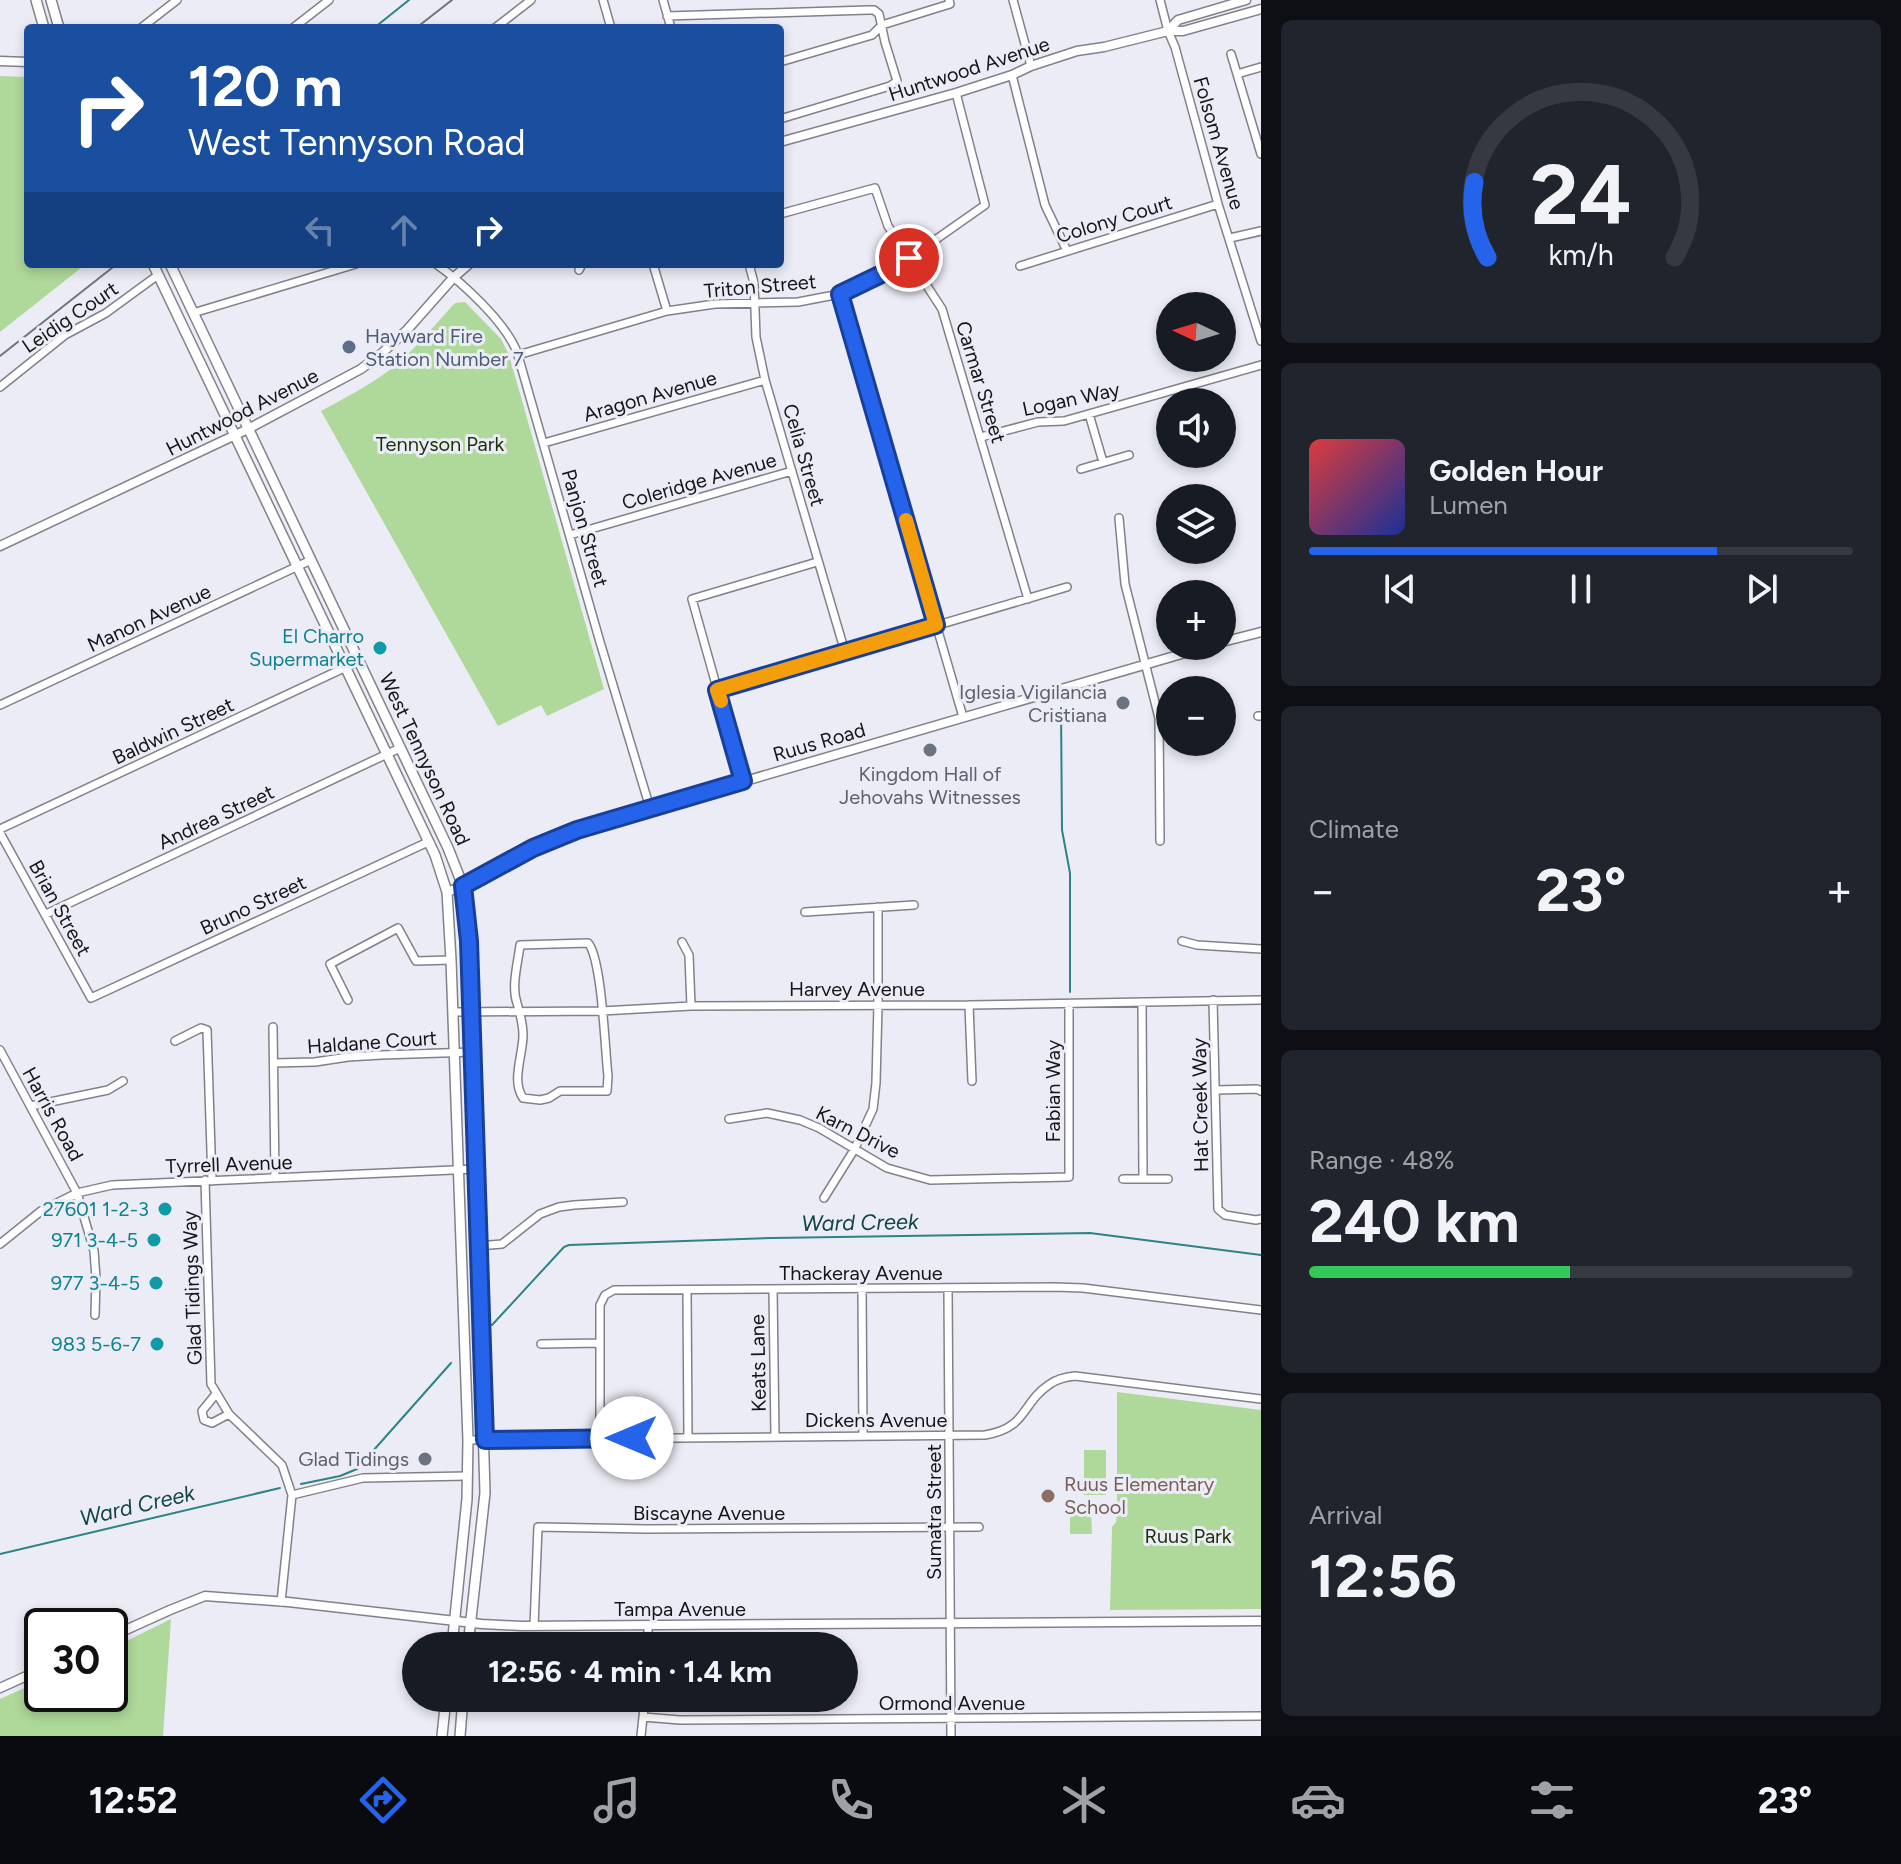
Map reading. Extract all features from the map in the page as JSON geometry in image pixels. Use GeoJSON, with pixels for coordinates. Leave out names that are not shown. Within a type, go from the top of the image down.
{"type":"FeatureCollection","features":[{"type":"Feature","properties":{"kind":"main road"},"geometry":{"type":"LineString","coordinates":[[36,0],[43,24]]}},
{"type":"Feature","properties":{"kind":"main road"},"geometry":{"type":"LineString","coordinates":[[51,0],[58,24]]}},
{"type":"Feature","properties":{"kind":"main road","name":"West Tennyson Road"},"geometry":{"type":"LineString","coordinates":[[155,268],[435,855],[447,892],[468,1440],[454,1632]]}},
{"type":"Feature","properties":{"kind":"main road","name":"West Tennyson Road"},"geometry":{"type":"LineString","coordinates":[[172,268],[448,848],[463,886],[468,929],[473,1052],[485,1440],[485,1493],[469,1632]]}},
{"type":"Feature","properties":{"kind":"main road"},"geometry":{"type":"LineString","coordinates":[[442,1736],[445,1712]]}},
{"type":"Feature","properties":{"kind":"main road"},"geometry":{"type":"LineString","coordinates":[[460,1736],[462,1712]]}},
{"type":"Feature","properties":{"kind":"street"},"geometry":{"type":"LineString","coordinates":[[146,24],[177,0]]}},
{"type":"Feature","properties":{"kind":"street"},"geometry":{"type":"LineString","coordinates":[[298,24],[329,0]]}},
{"type":"Feature","properties":{"kind":"street"},"geometry":{"type":"LineString","coordinates":[[500,24],[531,0]]}},
{"type":"Feature","properties":{"kind":"street"},"geometry":{"type":"LineString","coordinates":[[603,0],[610,24]]}},
{"type":"Feature","properties":{"kind":"street"},"geometry":{"type":"LineString","coordinates":[[663,0],[670,24]]}},
{"type":"Feature","properties":{"kind":"street"},"geometry":{"type":"LineString","coordinates":[[1013,0],[1031,66]]}},
{"type":"Feature","properties":{"kind":"street","name":"Folsom Avenue"},"geometry":{"type":"LineString","coordinates":[[1160,0],[1261,341]]}},
{"type":"Feature","properties":{"kind":"street","name":"Huntwood Avenue"},"geometry":{"type":"LineString","coordinates":[[1168,31],[1178,20],[1246,0]]}},
{"type":"Feature","properties":{"kind":"street"},"geometry":{"type":"LineString","coordinates":[[784,61],[872,35],[882,25],[950,2]]}},
{"type":"Feature","properties":{"kind":"street","name":"Huntwood Avenue"},"geometry":{"type":"LineString","coordinates":[[784,141],[956,93],[1077,51],[1168,31],[1183,31],[1261,9]]}},
{"type":"Feature","properties":{"kind":"street"},"geometry":{"type":"LineString","coordinates":[[667,16],[874,10],[879,14],[897,81],[890,86],[784,118]]}},
{"type":"Feature","properties":{"kind":"street"},"geometry":{"type":"LineString","coordinates":[[1231,54],[1261,154]]}},
{"type":"Feature","properties":{"kind":"street"},"geometry":{"type":"LineString","coordinates":[[0,61],[24,62]]}},
{"type":"Feature","properties":{"kind":"street"},"geometry":{"type":"LineString","coordinates":[[1237,74],[1261,67]]}},
{"type":"Feature","properties":{"kind":"street"},"geometry":{"type":"LineString","coordinates":[[1012,75],[1045,205],[1067,251]]}},
{"type":"Feature","properties":{"kind":"street","name":"Triton Street"},"geometry":{"type":"LineString","coordinates":[[518,355],[667,311],[715,304],[798,302],[840,294],[898,266],[985,205],[956,93]]}},
{"type":"Feature","properties":{"kind":"street","name":"Carmar Street"},"geometry":{"type":"LineString","coordinates":[[784,213],[875,188],[888,226],[942,309],[1028,599]]}},
{"type":"Feature","properties":{"kind":"street","name":"Colony Court"},"geometry":{"type":"LineString","coordinates":[[1020,266],[1218,204]]}},
{"type":"Feature","properties":{"kind":"street"},"geometry":{"type":"LineString","coordinates":[[1230,238],[1261,231]]}},
{"type":"Feature","properties":{"kind":"street"},"geometry":{"type":"LineString","coordinates":[[193,313],[343,268]]}},
{"type":"Feature","properties":{"kind":"street","name":"Panjon Street"},"geometry":{"type":"LineString","coordinates":[[441,268],[469,292],[513,341],[650,808]]}},
{"type":"Feature","properties":{"kind":"street","name":"Huntwood Avenue"},"geometry":{"type":"LineString","coordinates":[[0,546],[248,429],[361,369],[407,330],[464,268]]}},
{"type":"Feature","properties":{"kind":"street"},"geometry":{"type":"LineString","coordinates":[[654,268],[667,311]]}},
{"type":"Feature","properties":{"kind":"street","name":"Celia Street"},"geometry":{"type":"LineString","coordinates":[[750,268],[754,283],[756,337],[765,380],[845,652]]}},
{"type":"Feature","properties":{"kind":"street","name":"Leidig Court"},"geometry":{"type":"LineString","coordinates":[[0,387],[65,335],[106,313],[158,275]]}},
{"type":"Feature","properties":{"kind":"street"},"geometry":{"type":"LineString","coordinates":[[840,294],[963,717]]}},
{"type":"Feature","properties":{"kind":"street","name":"Logan Way"},"geometry":{"type":"LineString","coordinates":[[981,437],[1038,422],[1064,421],[1261,365]]}},
{"type":"Feature","properties":{"kind":"street","name":"Aragon Avenue"},"geometry":{"type":"LineString","coordinates":[[544,443],[765,380]]}},
{"type":"Feature","properties":{"kind":"street"},"geometry":{"type":"LineString","coordinates":[[1089,414],[1103,462]]}},
{"type":"Feature","properties":{"kind":"street"},"geometry":{"type":"LineString","coordinates":[[1081,469],[1129,455]]}},
{"type":"Feature","properties":{"kind":"street","name":"Coleridge Avenue"},"geometry":{"type":"LineString","coordinates":[[570,535],[792,471]]}},
{"type":"Feature","properties":{"kind":"street"},"geometry":{"type":"LineString","coordinates":[[1119,518],[1125,584],[1159,718],[1160,841]]}},
{"type":"Feature","properties":{"kind":"street","name":"Manon Avenue"},"geometry":{"type":"LineString","coordinates":[[0,705],[311,560]]}},
{"type":"Feature","properties":{"kind":"street"},"geometry":{"type":"LineString","coordinates":[[743,781],[692,599],[817,562]]}},
{"type":"Feature","properties":{"kind":"street"},"geometry":{"type":"LineString","coordinates":[[717,690],[1067,587]]}},
{"type":"Feature","properties":{"kind":"street"},"geometry":{"type":"LineString","coordinates":[[1236,638],[1261,632]]}},
{"type":"Feature","properties":{"kind":"street","name":"Ruus Road"},"geometry":{"type":"LineString","coordinates":[[447,892],[533,848],[577,830],[1161,660]]}},
{"type":"Feature","properties":{"kind":"street","name":"Baldwin Street"},"geometry":{"type":"LineString","coordinates":[[0,831],[359,661]]}},
{"type":"Feature","properties":{"kind":"street","name":"Andrea Street"},"geometry":{"type":"LineString","coordinates":[[46,914],[400,748]]}},
{"type":"Feature","properties":{"kind":"street","name":"Brian Street"},"geometry":{"type":"LineString","coordinates":[[0,831],[91,998]]}},
{"type":"Feature","properties":{"kind":"street","name":"Bruno Street"},"geometry":{"type":"LineString","coordinates":[[91,998],[428,842]]}},
{"type":"Feature","properties":{"kind":"street"},"geometry":{"type":"LineString","coordinates":[[805,912],[914,905]]}},
{"type":"Feature","properties":{"kind":"street"},"geometry":{"type":"LineString","coordinates":[[824,1198],[854,1150],[873,1109],[878,1005],[878,907]]}},
{"type":"Feature","properties":{"kind":"street"},"geometry":{"type":"LineString","coordinates":[[348,1000],[330,964],[398,928],[416,961],[451,960]]}},
{"type":"Feature","properties":{"kind":"street"},"geometry":{"type":"LineString","coordinates":[[1182,941],[1197,945],[1261,949]]}},
{"type":"Feature","properties":{"kind":"street"},"geometry":{"type":"LineString","coordinates":[[682,942],[689,955],[691,1006]]}},
{"type":"Feature","properties":{"kind":"street"},"geometry":{"type":"LineString","coordinates":[[588,943],[595,958],[602,1011],[607,1091],[560,1091],[540,1100],[523,1098],[517,1085],[523,1035],[521,1012],[516,1002],[515,981],[520,945],[588,943]]}},
{"type":"Feature","properties":{"kind":"street","name":"Hat Creek Way"},"geometry":{"type":"LineString","coordinates":[[1213,1000],[1218,1209],[1225,1215],[1261,1219]]}},
{"type":"Feature","properties":{"kind":"street","name":"Harvey Avenue"},"geometry":{"type":"LineString","coordinates":[[453,1012],[602,1011],[691,1006],[1261,1000]]}},
{"type":"Feature","properties":{"kind":"street"},"geometry":{"type":"LineString","coordinates":[[1142,1002],[1143,1179]]}},
{"type":"Feature","properties":{"kind":"street","name":"Fabian Way"},"geometry":{"type":"LineString","coordinates":[[1069,1004],[1069,1177]]}},
{"type":"Feature","properties":{"kind":"street"},"geometry":{"type":"LineString","coordinates":[[969,1005],[972,1081]]}},
{"type":"Feature","properties":{"kind":"street"},"geometry":{"type":"LineString","coordinates":[[273,1027],[275,1178]]}},
{"type":"Feature","properties":{"kind":"street","name":"Glad Tidings Way"},"geometry":{"type":"LineString","coordinates":[[175,1041],[201,1028],[207,1030],[211,1384],[229,1414],[282,1465],[292,1495],[281,1602]]}},
{"type":"Feature","properties":{"kind":"street","name":"Harris Road"},"geometry":{"type":"LineString","coordinates":[[0,1050],[77,1193],[94,1251],[95,1315]]}},
{"type":"Feature","properties":{"kind":"street","name":"Haldane Court"},"geometry":{"type":"LineString","coordinates":[[274,1063],[315,1062],[370,1055],[473,1052]]}},
{"type":"Feature","properties":{"kind":"street"},"geometry":{"type":"LineString","coordinates":[[31,1106],[108,1090],[123,1081]]}},
{"type":"Feature","properties":{"kind":"street"},"geometry":{"type":"LineString","coordinates":[[1216,1090],[1261,1091]]}},
{"type":"Feature","properties":{"kind":"street","name":"Karn Drive"},"geometry":{"type":"LineString","coordinates":[[729,1119],[767,1113],[800,1120],[887,1168],[930,1180],[1069,1177]]}},
{"type":"Feature","properties":{"kind":"street","name":"Tyrrell Avenue"},"geometry":{"type":"LineString","coordinates":[[0,1244],[41,1211],[77,1193],[112,1185],[476,1169]]}},
{"type":"Feature","properties":{"kind":"street"},"geometry":{"type":"LineString","coordinates":[[1123,1179],[1168,1179]]}},
{"type":"Feature","properties":{"kind":"street"},"geometry":{"type":"LineString","coordinates":[[478,1246],[502,1244],[540,1214],[559,1207],[623,1202]]}},
{"type":"Feature","properties":{"kind":"street","name":"Sumatra Street"},"geometry":{"type":"LineString","coordinates":[[948,1288],[951,1736]]}},
{"type":"Feature","properties":{"kind":"street","name":"Thackeray Avenue"},"geometry":{"type":"LineString","coordinates":[[600,1438],[600,1305],[605,1295],[614,1290],[1083,1288],[1261,1310]]}},
{"type":"Feature","properties":{"kind":"street","name":"Keats Lane"},"geometry":{"type":"LineString","coordinates":[[773,1289],[775,1437]]}},
{"type":"Feature","properties":{"kind":"street"},"geometry":{"type":"LineString","coordinates":[[862,1289],[863,1436]]}},
{"type":"Feature","properties":{"kind":"street"},"geometry":{"type":"LineString","coordinates":[[687,1290],[688,1438]]}},
{"type":"Feature","properties":{"kind":"street"},"geometry":{"type":"LineString","coordinates":[[541,1344],[599,1343]]}},
{"type":"Feature","properties":{"kind":"street","name":"Dickens Avenue"},"geometry":{"type":"LineString","coordinates":[[468,1440],[985,1435],[1000,1433],[1013,1426],[1050,1383],[1075,1376],[1261,1399]]}},
{"type":"Feature","properties":{"kind":"street","name":"Glad Tidings Way"},"geometry":{"type":"LineString","coordinates":[[216,1394],[202,1411],[204,1420],[212,1423],[229,1414]]}},
{"type":"Feature","properties":{"kind":"street"},"geometry":{"type":"LineString","coordinates":[[292,1495],[363,1478],[467,1476]]}},
{"type":"Feature","properties":{"kind":"street","name":"Biscayne Avenue"},"geometry":{"type":"LineString","coordinates":[[534,1626],[538,1527],[979,1527]]}},
{"type":"Feature","properties":{"kind":"street","name":"Tampa Avenue"},"geometry":{"type":"LineString","coordinates":[[128,1629],[205,1596],[534,1626],[1261,1621]]}},
{"type":"Feature","properties":{"kind":"street"},"geometry":{"type":"LineString","coordinates":[[648,1625],[648,1632]]}},
{"type":"Feature","properties":{"kind":"street"},"geometry":{"type":"LineString","coordinates":[[0,1688],[24,1677]]}},
{"type":"Feature","properties":{"kind":"street"},"geometry":{"type":"LineString","coordinates":[[641,1736],[644,1712]]}},
{"type":"Feature","properties":{"kind":"street","name":"Ormond Avenue"},"geometry":{"type":"LineString","coordinates":[[643,1717],[680,1720],[1261,1716]]}},
{"type":"Feature","properties":{"kind":"green space"},"geometry":{"type":"Polygon","coordinates":[[[0,76],[24,77],[24,268],[81,268],[0,332],[0,76]]]}},
{"type":"Feature","properties":{"kind":"green space","name":"Tennyson Park"},"geometry":{"type":"Polygon","coordinates":[[[465,302],[501,339],[509,355],[604,689],[547,716],[541,705],[498,726],[321,411],[387,372],[455,303],[465,302]]]}},
{"type":"Feature","properties":{"kind":"green space","name":"Ruus Park"},"geometry":{"type":"Polygon","coordinates":[[[1117,1392],[1261,1410],[1261,1609],[1110,1610],[1112,1527],[1117,1511],[1117,1392]]]}},
{"type":"Feature","properties":{"kind":"green space"},"geometry":{"type":"Polygon","coordinates":[[[1084,1450],[1106,1450],[1106,1495],[1084,1495],[1084,1450]]]}},
{"type":"Feature","properties":{"kind":"green space"},"geometry":{"type":"Polygon","coordinates":[[[1091,1512],[1092,1534],[1070,1534],[1070,1513],[1091,1512]]]}},
{"type":"Feature","properties":{"kind":"green space"},"geometry":{"type":"Polygon","coordinates":[[[171,1619],[163,1736],[0,1736],[0,1699],[24,1688],[24,1712],[128,1712],[128,1640],[171,1619]]]}},
{"type":"Feature","properties":{"kind":"waterway"},"geometry":{"type":"LineString","coordinates":[[379,24],[409,0]]}},
{"type":"Feature","properties":{"kind":"waterway"},"geometry":{"type":"LineString","coordinates":[[1061,708],[1062,830],[1070,873],[1070,992]]}},
{"type":"Feature","properties":{"kind":"waterway","name":"Ward Creek"},"geometry":{"type":"LineString","coordinates":[[492,1325],[569,1245],[1090,1233],[1261,1255]]}},
{"type":"Feature","properties":{"kind":"waterway","name":"Ward Creek"},"geometry":{"type":"LineString","coordinates":[[301,1484],[357,1469],[451,1363]]}},
{"type":"Feature","properties":{"kind":"waterway","name":"Ward Creek"},"geometry":{"type":"LineString","coordinates":[[0,1554],[280,1488]]}},
{"type":"Feature","properties":{"kind":"railway"},"geometry":{"type":"LineString","coordinates":[[421,24],[452,0]]}},
{"type":"Feature","properties":{"kind":"railway"},"geometry":{"type":"LineString","coordinates":[[0,356],[112,268]]}},
{"type":"Feature","properties":{"kind":"slow traffic"},"geometry":{"type":"LineString","coordinates":[[721,701],[717,690],[936,625],[906,520]]}},
{"type":"Feature","properties":{"kind":"place","name":"Hayward Fire Station Number 7"},"geometry":{"type":"Point","coordinates":[349,347]}},
{"type":"Feature","properties":{"kind":"place","name":"El Charro Supermarket"},"geometry":{"type":"Point","coordinates":[380,648]}},
{"type":"Feature","properties":{"kind":"place","name":"Iglesia Vigilancia Cristiana"},"geometry":{"type":"Point","coordinates":[1123,703]}},
{"type":"Feature","properties":{"kind":"place","name":"Kingdom Hall of Jehovahs Witnesses"},"geometry":{"type":"Point","coordinates":[930,750]}},
{"type":"Feature","properties":{"kind":"place","name":"27601 1-2-3"},"geometry":{"type":"Point","coordinates":[165,1209]}},
{"type":"Feature","properties":{"kind":"place","name":"971 3-4-5"},"geometry":{"type":"Point","coordinates":[154,1240]}},
{"type":"Feature","properties":{"kind":"place","name":"977 3-4-5"},"geometry":{"type":"Point","coordinates":[156,1283]}},
{"type":"Feature","properties":{"kind":"place","name":"983 5-6-7"},"geometry":{"type":"Point","coordinates":[157,1344]}},
{"type":"Feature","properties":{"kind":"place","name":"Glad Tidings"},"geometry":{"type":"Point","coordinates":[425,1459]}},
{"type":"Feature","properties":{"kind":"place","name":"Ruus Elementary School"},"geometry":{"type":"Point","coordinates":[1048,1496]}},
{"type":"Feature","properties":{"kind":"route"},"geometry":{"type":"LineString","coordinates":[[632,1438],[485,1440],[469,941],[463,886],[533,848],[577,830],[743,781],[717,690],[936,625],[840,294],[909,258]]}}]}
